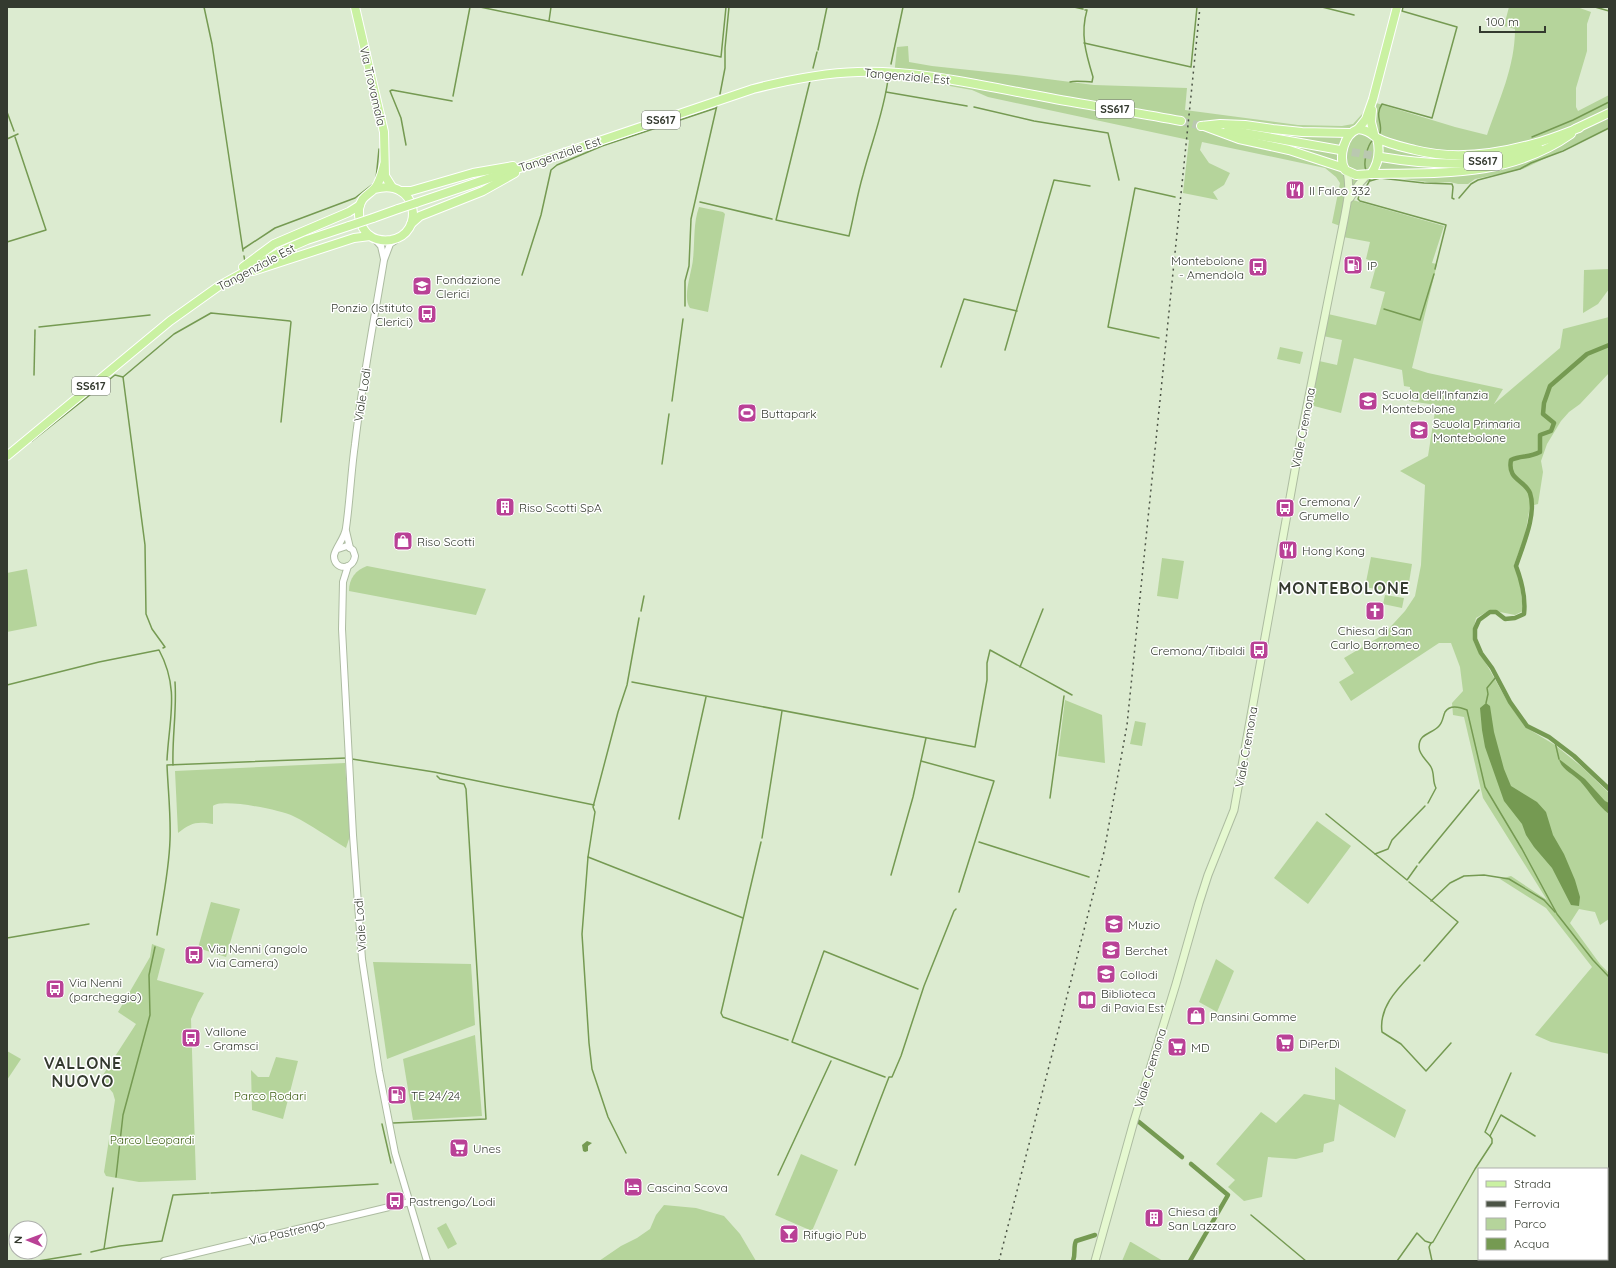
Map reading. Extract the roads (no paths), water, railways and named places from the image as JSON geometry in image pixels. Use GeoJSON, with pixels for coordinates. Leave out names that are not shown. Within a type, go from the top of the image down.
{"type":"FeatureCollection","features":[{"type":"Feature","properties":{"kind":"main road","name":"Via Trovamala"},"geometry":{"type":"LineString","coordinates":[[355,7],[384,132],[385,176],[392,187]]}},
{"type":"Feature","properties":{"kind":"main road"},"geometry":{"type":"LineString","coordinates":[[1201,126],[1238,124],[1302,132],[1350,133],[1358,129],[1368,114],[1373,99],[1397,7]]}},
{"type":"Feature","properties":{"kind":"main road","name":"Tangenziale Est"},"geometry":{"type":"LineString","coordinates":[[7,456],[175,317],[219,286],[261,262],[307,240],[753,89],[792,79],[858,72],[895,73],[974,83],[1049,98],[1181,121]]}},
{"type":"Feature","properties":{"kind":"main road"},"geometry":{"type":"LineString","coordinates":[[1369,174],[1377,163],[1379,149],[1371,115],[1373,99]]}},
{"type":"Feature","properties":{"kind":"main road","name":"SS617"},"geometry":{"type":"LineString","coordinates":[[1381,157],[1437,163],[1481,162],[1526,152],[1609,113]]}},
{"type":"Feature","properties":{"kind":"main road"},"geometry":{"type":"LineString","coordinates":[[1201,126],[1239,138],[1289,150],[1356,175],[1438,174],[1496,167],[1531,155],[1551,146],[1579,128]]}},
{"type":"Feature","properties":{"kind":"main road"},"geometry":{"type":"LineString","coordinates":[[1201,126],[1340,150]]}},
{"type":"Feature","properties":{"kind":"main road"},"geometry":{"type":"LineString","coordinates":[[1358,129],[1368,131],[1375,136],[1393,144],[1424,152],[1470,154],[1500,151],[1526,146],[1579,128]]}},
{"type":"Feature","properties":{"kind":"main road"},"geometry":{"type":"LineString","coordinates":[[1345,170],[1342,162],[1344,147],[1350,133]]}},
{"type":"Feature","properties":{"kind":"main road"},"geometry":{"type":"LineString","coordinates":[[401,191],[411,191],[473,173],[518,165],[527,165]]}},
{"type":"Feature","properties":{"kind":"main road"},"geometry":{"type":"LineString","coordinates":[[175,317],[188,312],[232,282],[257,269],[354,238],[372,237],[387,241],[400,236],[420,216],[483,191],[527,165]]}},
{"type":"Feature","properties":{"kind":"main road","name":"Via Trovamala"},"geometry":{"type":"LineString","coordinates":[[375,189],[384,166]]}},
{"type":"Feature","properties":{"kind":"main road","name":"Viale Cremona"},"geometry":{"type":"LineString","coordinates":[[1095,1261],[1134,1121],[1199,903],[1208,875],[1234,810],[1302,431],[1344,220],[1350,183],[1345,170]]}},
{"type":"Feature","properties":{"kind":"main road","name":"Viale Cremona"},"geometry":{"type":"LineString","coordinates":[[1344,220],[1351,196],[1369,174]]}},
{"type":"Feature","properties":{"kind":"main road"},"geometry":{"type":"LineString","coordinates":[[175,317],[193,300],[274,244],[348,212],[360,205],[368,193],[375,189],[383,186],[392,187],[401,191],[410,200],[413,213],[410,225]]}},
{"type":"Feature","properties":{"kind":"main road"},"geometry":{"type":"LineString","coordinates":[[360,205],[360,222],[363,228],[372,237]]}},
{"type":"Feature","properties":{"kind":"street","name":"Viale Lodi"},"geometry":{"type":"LineString","coordinates":[[338,549],[346,531],[355,443],[384,260],[390,244],[400,236]]}},
{"type":"Feature","properties":{"kind":"street","name":"Viale Lodi"},"geometry":{"type":"LineString","coordinates":[[372,237],[381,246],[384,260]]}},
{"type":"Feature","properties":{"kind":"street","name":"Viale Lodi"},"geometry":{"type":"LineString","coordinates":[[346,531],[350,548]]}},
{"type":"Feature","properties":{"kind":"street"},"geometry":{"type":"LineString","coordinates":[[344,546],[350,548],[354,553],[355,559],[351,565],[341,566],[334,558],[336,551],[344,546]]}},
{"type":"Feature","properties":{"kind":"street","name":"Viale Lodi"},"geometry":{"type":"LineString","coordinates":[[338,564],[343,582]]}},
{"type":"Feature","properties":{"kind":"street","name":"Viale Lodi"},"geometry":{"type":"LineString","coordinates":[[348,566],[343,582],[342,629],[362,959],[379,1071],[396,1153],[427,1261]]}},
{"type":"Feature","properties":{"kind":"street","name":"Via Pastrengo"},"geometry":{"type":"LineString","coordinates":[[164,1261],[410,1202]]}},
{"type":"Feature","properties":{"kind":"water"},"geometry":{"type":"Polygon","coordinates":[[[1486,703],[1490,706],[1494,732],[1504,769],[1511,786],[1537,802],[1546,812],[1553,835],[1564,854],[1575,880],[1580,897],[1579,906],[1571,905],[1552,868],[1534,847],[1526,835],[1522,824],[1504,801],[1485,747],[1480,708],[1486,703]]]}},
{"type":"Feature","properties":{"kind":"water"},"geometry":{"type":"Polygon","coordinates":[[[1559,759],[1585,779],[1605,801],[1609,803],[1609,814],[1597,803],[1580,781],[1562,766],[1559,759]]]}},
{"type":"Feature","properties":{"kind":"water"},"geometry":{"type":"Polygon","coordinates":[[[587,1141],[592,1143],[588,1146],[588,1151],[585,1152],[583,1151],[582,1145],[587,1141]]]}},
{"type":"Feature","properties":{"kind":"waterway"},"geometry":{"type":"LineString","coordinates":[[204,7],[212,44],[243,251]]}},
{"type":"Feature","properties":{"kind":"waterway"},"geometry":{"type":"LineString","coordinates":[[453,96],[470,7]]}},
{"type":"Feature","properties":{"kind":"waterway"},"geometry":{"type":"LineString","coordinates":[[480,7],[721,57],[726,7]]}},
{"type":"Feature","properties":{"kind":"waterway"},"geometry":{"type":"LineString","coordinates":[[549,21],[551,7]]}},
{"type":"Feature","properties":{"kind":"waterway"},"geometry":{"type":"LineString","coordinates":[[720,94],[725,68],[725,48],[729,7]]}},
{"type":"Feature","properties":{"kind":"waterway"},"geometry":{"type":"LineString","coordinates":[[818,50],[827,7]]}},
{"type":"Feature","properties":{"kind":"waterway"},"geometry":{"type":"LineString","coordinates":[[891,64],[903,7]]}},
{"type":"Feature","properties":{"kind":"waterway"},"geometry":{"type":"LineString","coordinates":[[1074,7],[1083,9]]}},
{"type":"Feature","properties":{"kind":"waterway"},"geometry":{"type":"LineString","coordinates":[[1084,43],[1191,67],[1197,7]]}},
{"type":"Feature","properties":{"kind":"waterway"},"geometry":{"type":"LineString","coordinates":[[1322,7],[1354,15]]}},
{"type":"Feature","properties":{"kind":"waterway"},"geometry":{"type":"LineString","coordinates":[[1380,133],[1379,112],[1382,104],[1432,118],[1457,27],[1402,11],[1403,7]]}},
{"type":"Feature","properties":{"kind":"waterway"},"geometry":{"type":"LineString","coordinates":[[1595,7],[1609,11]]}},
{"type":"Feature","properties":{"kind":"waterway"},"geometry":{"type":"LineString","coordinates":[[1070,82],[1092,82],[1093,77],[1088,60],[1084,36],[1087,10],[1085,10]]}},
{"type":"Feature","properties":{"kind":"waterway"},"geometry":{"type":"LineString","coordinates":[[813,68],[817,52]]}},
{"type":"Feature","properties":{"kind":"waterway"},"geometry":{"type":"LineString","coordinates":[[810,81],[776,220],[849,236],[866,163],[884,104],[888,79]]}},
{"type":"Feature","properties":{"kind":"waterway"},"geometry":{"type":"LineString","coordinates":[[406,145],[401,118],[390,91],[392,90],[452,101]]}},
{"type":"Feature","properties":{"kind":"waterway"},"geometry":{"type":"LineString","coordinates":[[886,92],[967,106]]}},
{"type":"Feature","properties":{"kind":"waterway"},"geometry":{"type":"LineString","coordinates":[[1532,137],[1573,120],[1609,102]]}},
{"type":"Feature","properties":{"kind":"waterway"},"geometry":{"type":"LineString","coordinates":[[685,306],[685,281],[689,266],[691,219],[717,105]]}},
{"type":"Feature","properties":{"kind":"waterway"},"geometry":{"type":"LineString","coordinates":[[974,107],[1034,121],[1108,133],[1119,180]]}},
{"type":"Feature","properties":{"kind":"waterway"},"geometry":{"type":"LineString","coordinates":[[522,275],[541,215],[551,170],[557,165],[602,146],[716,108]]}},
{"type":"Feature","properties":{"kind":"waterway"},"geometry":{"type":"LineString","coordinates":[[7,112],[14,131]]}},
{"type":"Feature","properties":{"kind":"waterway"},"geometry":{"type":"LineString","coordinates":[[1459,198],[1471,184],[1478,180],[1520,169],[1531,163],[1563,151],[1609,128]]}},
{"type":"Feature","properties":{"kind":"waterway"},"geometry":{"type":"LineString","coordinates":[[7,139],[18,134]]}},
{"type":"Feature","properties":{"kind":"waterway"},"geometry":{"type":"LineString","coordinates":[[7,242],[46,230],[15,137]]}},
{"type":"Feature","properties":{"kind":"waterway"},"geometry":{"type":"LineString","coordinates":[[1366,170],[1366,155],[1373,140]]}},
{"type":"Feature","properties":{"kind":"waterway"},"geometry":{"type":"LineString","coordinates":[[243,249],[275,228],[355,198],[373,184],[376,179],[379,149]]}},
{"type":"Feature","properties":{"kind":"waterway"},"geometry":{"type":"LineString","coordinates":[[1370,178],[1370,181],[1359,196],[1358,199],[1360,201],[1446,225],[1435,269]]}},
{"type":"Feature","properties":{"kind":"waterway"},"geometry":{"type":"LineString","coordinates":[[1370,181],[1380,178],[1424,183],[1452,184],[1452,198],[1454,199]]}},
{"type":"Feature","properties":{"kind":"waterway"},"geometry":{"type":"LineString","coordinates":[[1005,350],[1054,180],[1090,186]]}},
{"type":"Feature","properties":{"kind":"waterway"},"geometry":{"type":"LineString","coordinates":[[1159,338],[1108,327],[1135,188],[1175,197]]}},
{"type":"Feature","properties":{"kind":"waterway"},"geometry":{"type":"LineString","coordinates":[[700,202],[772,219]]}},
{"type":"Feature","properties":{"kind":"waterway"},"geometry":{"type":"LineString","coordinates":[[244,256],[245,262]]}},
{"type":"Feature","properties":{"kind":"waterway"},"geometry":{"type":"LineString","coordinates":[[1384,309],[1420,320],[1434,274]]}},
{"type":"Feature","properties":{"kind":"waterway"},"geometry":{"type":"LineString","coordinates":[[941,367],[964,299],[1017,311]]}},
{"type":"Feature","properties":{"kind":"waterway"},"geometry":{"type":"LineString","coordinates":[[163,648],[165,647],[152,629],[146,614],[145,545],[123,377],[174,334],[211,313],[290,321],[281,422]]}},
{"type":"Feature","properties":{"kind":"waterway"},"geometry":{"type":"LineString","coordinates":[[39,327],[150,315]]}},
{"type":"Feature","properties":{"kind":"waterway"},"geometry":{"type":"LineString","coordinates":[[672,401],[683,319]]}},
{"type":"Feature","properties":{"kind":"waterway"},"geometry":{"type":"LineString","coordinates":[[34,375],[35,330]]}},
{"type":"Feature","properties":{"kind":"waterway"},"geometry":{"type":"LineString","coordinates":[[1609,345],[1587,354],[1550,386],[1544,403],[1543,414],[1554,423],[1551,431],[1540,435],[1540,452],[1511,460],[1510,467],[1514,476],[1528,489],[1532,501],[1532,510],[1528,530],[1516,566],[1523,590],[1524,614],[1515,618],[1505,619],[1496,612],[1490,612],[1479,620],[1475,629],[1475,639],[1481,653],[1492,668],[1510,702],[1527,726],[1549,737],[1574,756],[1609,789]]}},
{"type":"Feature","properties":{"kind":"waterway"},"geometry":{"type":"LineString","coordinates":[[32,441],[115,375],[123,377]]}},
{"type":"Feature","properties":{"kind":"waterway"},"geometry":{"type":"LineString","coordinates":[[662,464],[669,414]]}},
{"type":"Feature","properties":{"kind":"waterway"},"geometry":{"type":"LineString","coordinates":[[641,611],[644,596]]}},
{"type":"Feature","properties":{"kind":"waterway"},"geometry":{"type":"LineString","coordinates":[[1020,667],[1043,609]]}},
{"type":"Feature","properties":{"kind":"waterway"},"geometry":{"type":"LineString","coordinates":[[626,1153],[608,1117],[592,1069],[582,934],[588,857],[595,812],[593,807],[618,712],[627,685],[639,618]]}},
{"type":"Feature","properties":{"kind":"waterway"},"geometry":{"type":"LineString","coordinates":[[7,685],[99,662],[159,650],[169,678],[172,704],[167,760]]}},
{"type":"Feature","properties":{"kind":"waterway"},"geometry":{"type":"LineString","coordinates":[[632,682],[975,747],[987,680],[987,663],[990,650],[1072,695]]}},
{"type":"Feature","properties":{"kind":"waterway"},"geometry":{"type":"LineString","coordinates":[[1486,703],[1488,694],[1487,688],[1496,677]]}},
{"type":"Feature","properties":{"kind":"waterway"},"geometry":{"type":"LineString","coordinates":[[173,765],[175,682]]}},
{"type":"Feature","properties":{"kind":"waterway"},"geometry":{"type":"LineString","coordinates":[[1050,798],[1064,696]]}},
{"type":"Feature","properties":{"kind":"waterway"},"geometry":{"type":"LineString","coordinates":[[679,819],[706,697]]}},
{"type":"Feature","properties":{"kind":"waterway"},"geometry":{"type":"LineString","coordinates":[[1428,803],[1436,788],[1432,770],[1419,750],[1421,739],[1423,736],[1439,726],[1447,709],[1455,707],[1467,710],[1485,787],[1522,849],[1557,914],[1593,960],[1609,977]]}},
{"type":"Feature","properties":{"kind":"waterway"},"geometry":{"type":"LineString","coordinates":[[762,838],[782,711]]}},
{"type":"Feature","properties":{"kind":"waterway"},"geometry":{"type":"LineString","coordinates":[[891,875],[913,797],[926,738]]}},
{"type":"Feature","properties":{"kind":"waterway"},"geometry":{"type":"LineString","coordinates":[[1555,742],[1559,759]]}},
{"type":"Feature","properties":{"kind":"waterway"},"geometry":{"type":"LineString","coordinates":[[157,935],[167,876],[170,840],[167,765],[347,758]]}},
{"type":"Feature","properties":{"kind":"waterway"},"geometry":{"type":"LineString","coordinates":[[352,759],[434,772],[594,805]]}},
{"type":"Feature","properties":{"kind":"waterway"},"geometry":{"type":"LineString","coordinates":[[921,761],[994,781],[959,892]]}},
{"type":"Feature","properties":{"kind":"waterway"},"geometry":{"type":"LineString","coordinates":[[393,1123],[486,1119],[466,789],[464,784],[440,779],[437,776]]}},
{"type":"Feature","properties":{"kind":"waterway"},"geometry":{"type":"LineString","coordinates":[[1419,863],[1479,790]]}},
{"type":"Feature","properties":{"kind":"waterway"},"geometry":{"type":"LineString","coordinates":[[1375,854],[1388,849],[1392,840],[1425,806]]}},
{"type":"Feature","properties":{"kind":"waterway"},"geometry":{"type":"LineString","coordinates":[[1326,814],[1407,880],[1417,866]]}},
{"type":"Feature","properties":{"kind":"waterway"},"geometry":{"type":"LineString","coordinates":[[761,842],[721,1013],[723,1017],[788,1040]]}},
{"type":"Feature","properties":{"kind":"waterway"},"geometry":{"type":"LineString","coordinates":[[979,842],[1089,877]]}},
{"type":"Feature","properties":{"kind":"waterway"},"geometry":{"type":"LineString","coordinates":[[588,857],[743,918]]}},
{"type":"Feature","properties":{"kind":"waterway"},"geometry":{"type":"LineString","coordinates":[[1431,901],[1450,883],[1464,876],[1484,875],[1509,879],[1544,900],[1555,912]]}},
{"type":"Feature","properties":{"kind":"waterway"},"geometry":{"type":"LineString","coordinates":[[1409,882],[1458,922],[1424,961]]}},
{"type":"Feature","properties":{"kind":"waterway"},"geometry":{"type":"LineString","coordinates":[[855,1165],[889,1077],[892,1077],[901,1056],[924,986],[956,909]]}},
{"type":"Feature","properties":{"kind":"waterway"},"geometry":{"type":"LineString","coordinates":[[7,938],[89,924]]}},
{"type":"Feature","properties":{"kind":"waterway"},"geometry":{"type":"LineString","coordinates":[[116,1177],[123,1115],[150,1015],[149,975],[155,947]]}},
{"type":"Feature","properties":{"kind":"waterway"},"geometry":{"type":"LineString","coordinates":[[885,1077],[792,1042],[824,951],[918,989]]}},
{"type":"Feature","properties":{"kind":"waterway"},"geometry":{"type":"LineString","coordinates":[[1420,965],[1393,995],[1384,1012],[1382,1032],[1401,1044],[1426,1071],[1451,1043]]}},
{"type":"Feature","properties":{"kind":"waterway"},"geometry":{"type":"LineString","coordinates":[[778,1175],[831,1061]]}},
{"type":"Feature","properties":{"kind":"waterway"},"geometry":{"type":"LineString","coordinates":[[1490,1136],[1485,1132],[1511,1073]]}},
{"type":"Feature","properties":{"kind":"waterway"},"geometry":{"type":"LineString","coordinates":[[1397,1261],[1417,1233],[1425,1241],[1431,1243],[1433,1242],[1475,1169],[1492,1143],[1490,1136],[1501,1115],[1535,1136]]}},
{"type":"Feature","properties":{"kind":"waterway"},"geometry":{"type":"LineString","coordinates":[[1139,1122],[1182,1157]]}},
{"type":"Feature","properties":{"kind":"waterway"},"geometry":{"type":"LineString","coordinates":[[382,1124],[391,1163]]}},
{"type":"Feature","properties":{"kind":"waterway"},"geometry":{"type":"LineString","coordinates":[[1190,1261],[1228,1195],[1191,1164]]}},
{"type":"Feature","properties":{"kind":"waterway"},"geometry":{"type":"LineString","coordinates":[[211,1193],[378,1184]]}},
{"type":"Feature","properties":{"kind":"waterway"},"geometry":{"type":"LineString","coordinates":[[91,1252],[104,1249],[113,1188]]}},
{"type":"Feature","properties":{"kind":"waterway"},"geometry":{"type":"LineString","coordinates":[[104,1249],[162,1241],[173,1195],[209,1193]]}},
{"type":"Feature","properties":{"kind":"waterway"},"geometry":{"type":"LineString","coordinates":[[1251,1215],[1306,1261]]}},
{"type":"Feature","properties":{"kind":"waterway"},"geometry":{"type":"LineString","coordinates":[[1073,1261],[1076,1241],[1095,1235]]}},
{"type":"Feature","properties":{"kind":"waterway"},"geometry":{"type":"LineString","coordinates":[[1431,1243],[1429,1247],[1432,1261]]}},
{"type":"Feature","properties":{"kind":"waterway"},"geometry":{"type":"LineString","coordinates":[[38,1261],[81,1254]]}},
{"type":"Feature","properties":{"kind":"tunnel"},"geometry":{"type":"LineString","coordinates":[[1181,121],[1201,126]]}},
{"type":"Feature","properties":{"kind":"tunnel"},"geometry":{"type":"LineString","coordinates":[[1340,150],[1381,157]]}},
{"type":"Feature","properties":{"kind":"railway"},"geometry":{"type":"LineString","coordinates":[[999,1261],[1104,852],[1127,725],[1200,7]]}},
{"type":"Feature","properties":{"kind":"place","name":"Il Falco 332"},"geometry":{"type":"Point","coordinates":[1295,190]}},
{"type":"Feature","properties":{"kind":"place","name":"IP"},"geometry":{"type":"Point","coordinates":[1353,265]}},
{"type":"Feature","properties":{"kind":"place","name":"Montebolone - Amendola"},"geometry":{"type":"Point","coordinates":[1258,267]}},
{"type":"Feature","properties":{"kind":"place","name":"Fondazione Clerici"},"geometry":{"type":"Point","coordinates":[422,286]}},
{"type":"Feature","properties":{"kind":"place","name":"Ponzio (Istituto Clerici)"},"geometry":{"type":"Point","coordinates":[427,314]}},
{"type":"Feature","properties":{"kind":"place","name":"Scuola dell'Infanzia Montebolone"},"geometry":{"type":"Point","coordinates":[1368,401]}},
{"type":"Feature","properties":{"kind":"place","name":"Buttapark"},"geometry":{"type":"Point","coordinates":[747,413]}},
{"type":"Feature","properties":{"kind":"place","name":"Scuola Primaria Montebolone"},"geometry":{"type":"Point","coordinates":[1419,430]}},
{"type":"Feature","properties":{"kind":"place","name":"Riso Scotti SpA"},"geometry":{"type":"Point","coordinates":[505,507]}},
{"type":"Feature","properties":{"kind":"place","name":"Cremona / Grumello"},"geometry":{"type":"Point","coordinates":[1285,508]}},
{"type":"Feature","properties":{"kind":"place","name":"Riso Scotti"},"geometry":{"type":"Point","coordinates":[403,541]}},
{"type":"Feature","properties":{"kind":"place","name":"Hong Kong"},"geometry":{"type":"Point","coordinates":[1288,550]}},
{"type":"Feature","properties":{"kind":"place","name":"Chiesa di San Carlo Borromeo"},"geometry":{"type":"Point","coordinates":[1375,611]}},
{"type":"Feature","properties":{"kind":"place","name":"Cremona/Tibaldi"},"geometry":{"type":"Point","coordinates":[1259,650]}},
{"type":"Feature","properties":{"kind":"place","name":"Muzio"},"geometry":{"type":"Point","coordinates":[1114,924]}},
{"type":"Feature","properties":{"kind":"place","name":"Berchet"},"geometry":{"type":"Point","coordinates":[1111,950]}},
{"type":"Feature","properties":{"kind":"place","name":"Via Nenni (angolo Via Camera)"},"geometry":{"type":"Point","coordinates":[194,955]}},
{"type":"Feature","properties":{"kind":"place","name":"Collodi"},"geometry":{"type":"Point","coordinates":[1106,974]}},
{"type":"Feature","properties":{"kind":"place","name":"Via Nenni (parcheggio)"},"geometry":{"type":"Point","coordinates":[55,989]}},
{"type":"Feature","properties":{"kind":"place","name":"Biblioteca di Pavia Est"},"geometry":{"type":"Point","coordinates":[1087,1000]}},
{"type":"Feature","properties":{"kind":"place","name":"Pansini Gomme"},"geometry":{"type":"Point","coordinates":[1196,1016]}},
{"type":"Feature","properties":{"kind":"place","name":"Vallone - Gramsci"},"geometry":{"type":"Point","coordinates":[191,1038]}},
{"type":"Feature","properties":{"kind":"place","name":"DiPerDì"},"geometry":{"type":"Point","coordinates":[1285,1043]}},
{"type":"Feature","properties":{"kind":"place","name":"MD"},"geometry":{"type":"Point","coordinates":[1177,1047]}},
{"type":"Feature","properties":{"kind":"place","name":"TE 24/24"},"geometry":{"type":"Point","coordinates":[397,1095]}},
{"type":"Feature","properties":{"kind":"place","name":"Unes"},"geometry":{"type":"Point","coordinates":[459,1148]}},
{"type":"Feature","properties":{"kind":"place","name":"Cascina Scova"},"geometry":{"type":"Point","coordinates":[633,1187]}},
{"type":"Feature","properties":{"kind":"place","name":"Pastrengo/Lodi"},"geometry":{"type":"Point","coordinates":[395,1201]}},
{"type":"Feature","properties":{"kind":"place","name":"Chiesa di San Lazzaro"},"geometry":{"type":"Point","coordinates":[1154,1218]}},
{"type":"Feature","properties":{"kind":"place","name":"Rifugio Pub"},"geometry":{"type":"Point","coordinates":[789,1234]}},
{"type":"Feature","properties":{"kind":"district","name":"MONTEBOLONE"},"geometry":{"type":"Point","coordinates":[1344,588]}},
{"type":"Feature","properties":{"kind":"district","name":"VALLONE NUOVO"},"geometry":{"type":"Point","coordinates":[83,1072]}},
{"type":"Feature","properties":{"kind":"park label","name":"Parco Rodari"},"geometry":{"type":"Point","coordinates":[270,1095]}},
{"type":"Feature","properties":{"kind":"park label","name":"Parco Leopardi"},"geometry":{"type":"Point","coordinates":[152,1139]}}]}
